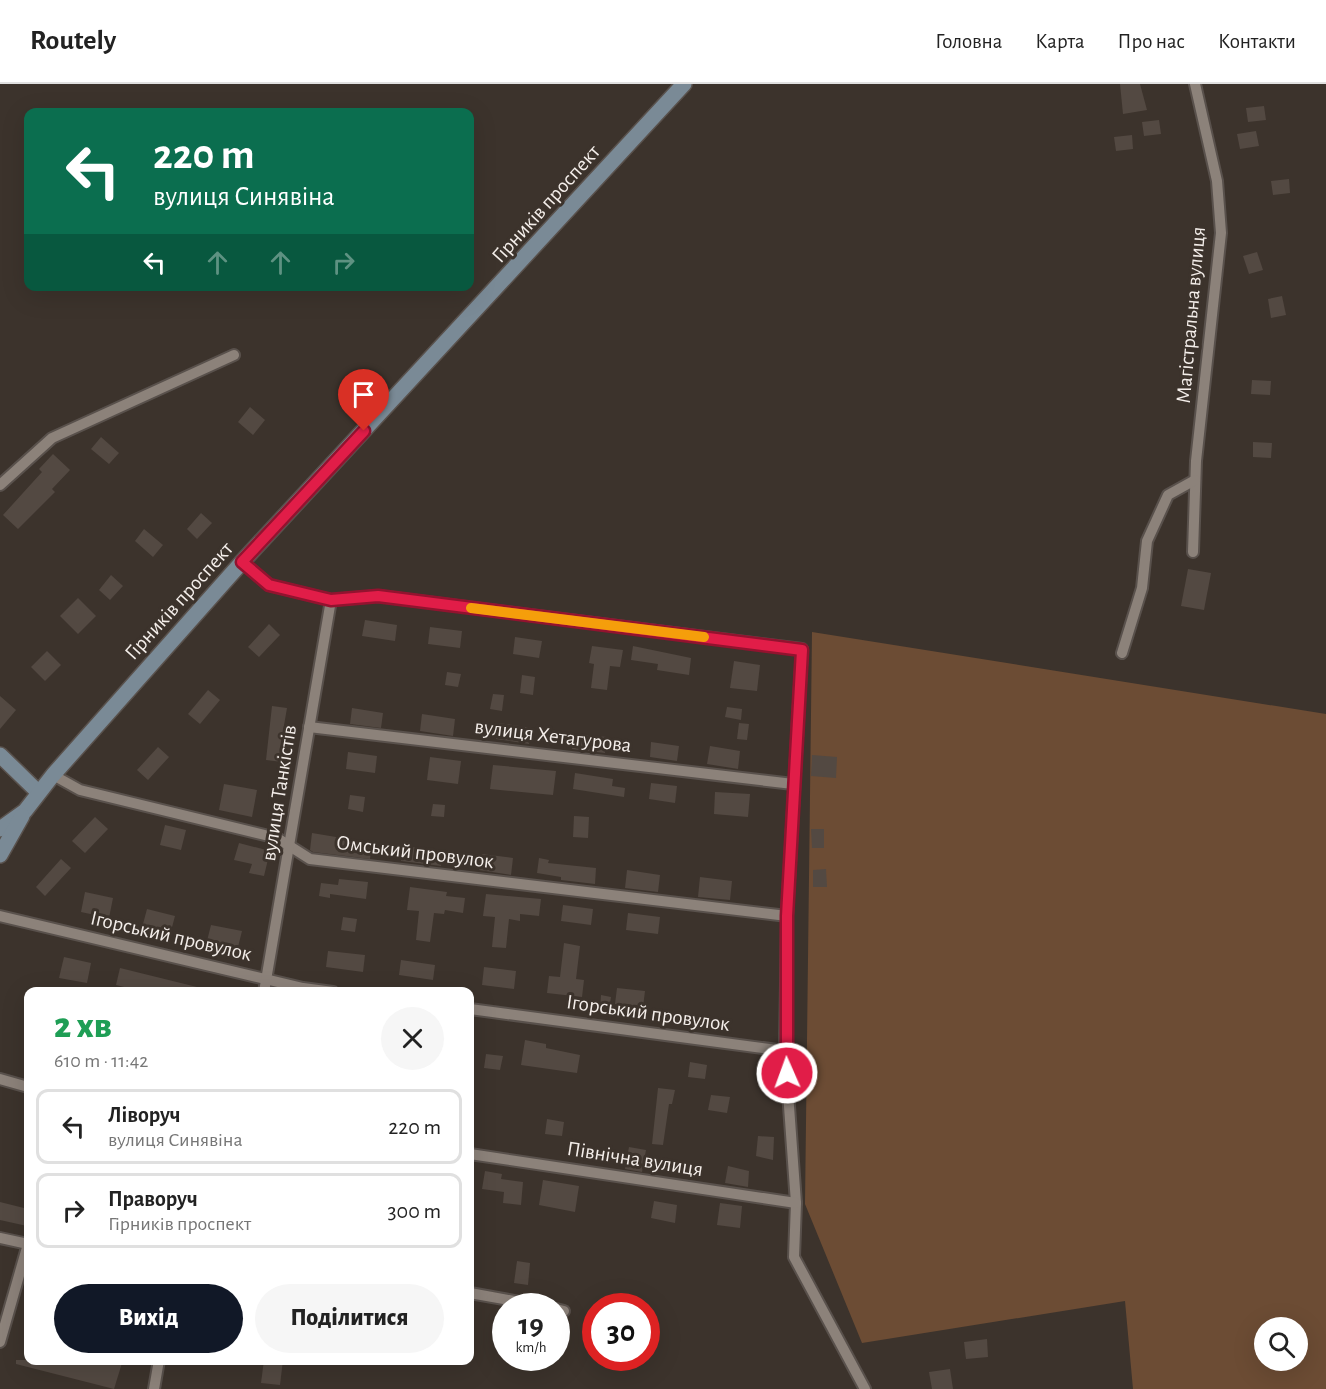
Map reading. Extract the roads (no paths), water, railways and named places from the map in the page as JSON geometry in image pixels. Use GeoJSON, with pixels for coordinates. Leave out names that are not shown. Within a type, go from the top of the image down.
{"type":"FeatureCollection","features":[{"type":"Feature","properties":{"kind":"main road","name":"Гірників проспект"},"geometry":{"type":"LineString","coordinates":[[0,829],[25,811],[38,792],[242,562],[684,84]]}},
{"type":"Feature","properties":{"kind":"main road"},"geometry":{"type":"LineString","coordinates":[[0,755],[38,792]]}},
{"type":"Feature","properties":{"kind":"main road"},"geometry":{"type":"LineString","coordinates":[[0,855],[25,811]]}},
{"type":"Feature","properties":{"kind":"street","name":"Магістральна вулиця"},"geometry":{"type":"LineString","coordinates":[[1193,552],[1195,480],[1221,233],[1217,181],[1195,84]]}},
{"type":"Feature","properties":{"kind":"street"},"geometry":{"type":"LineString","coordinates":[[0,485],[52,438],[234,355]]}},
{"type":"Feature","properties":{"kind":"street"},"geometry":{"type":"LineString","coordinates":[[1122,653],[1142,588],[1147,541],[1168,495],[1195,480]]}},
{"type":"Feature","properties":{"kind":"street"},"geometry":{"type":"LineString","coordinates":[[242,562],[269,585],[331,600],[378,596],[802,650],[787,916],[786,1051],[795,1203],[794,1257],[865,1389]]}},
{"type":"Feature","properties":{"kind":"street","name":"вулиця Танкістів"},"geometry":{"type":"LineString","coordinates":[[266,987],[331,600]]}},
{"type":"Feature","properties":{"kind":"street","name":"вулиця Хетагурова"},"geometry":{"type":"LineString","coordinates":[[309,727],[793,784]]}},
{"type":"Feature","properties":{"kind":"street","name":"Омський провулок"},"geometry":{"type":"LineString","coordinates":[[53,775],[80,790],[277,838],[310,859],[787,916]]}},
{"type":"Feature","properties":{"kind":"street","name":"Ігорський провулок"},"geometry":{"type":"LineString","coordinates":[[0,916],[308,987]]}},
{"type":"Feature","properties":{"kind":"street","name":"Ігорський провулок"},"geometry":{"type":"LineString","coordinates":[[474,1011],[786,1051]]}},
{"type":"Feature","properties":{"kind":"street"},"geometry":{"type":"LineString","coordinates":[[0,1079],[24,1086]]}},
{"type":"Feature","properties":{"kind":"street","name":"Північна вулиця"},"geometry":{"type":"LineString","coordinates":[[474,1155],[795,1203]]}},
{"type":"Feature","properties":{"kind":"street"},"geometry":{"type":"LineString","coordinates":[[0,1238],[24,1243]]}},
{"type":"Feature","properties":{"kind":"street"},"geometry":{"type":"LineString","coordinates":[[0,1342],[24,1258]]}},
{"type":"Feature","properties":{"kind":"street"},"geometry":{"type":"LineString","coordinates":[[474,1294],[492,1297]]}},
{"type":"Feature","properties":{"kind":"street"},"geometry":{"type":"LineString","coordinates":[[154,1389],[158,1365]]}}]}
